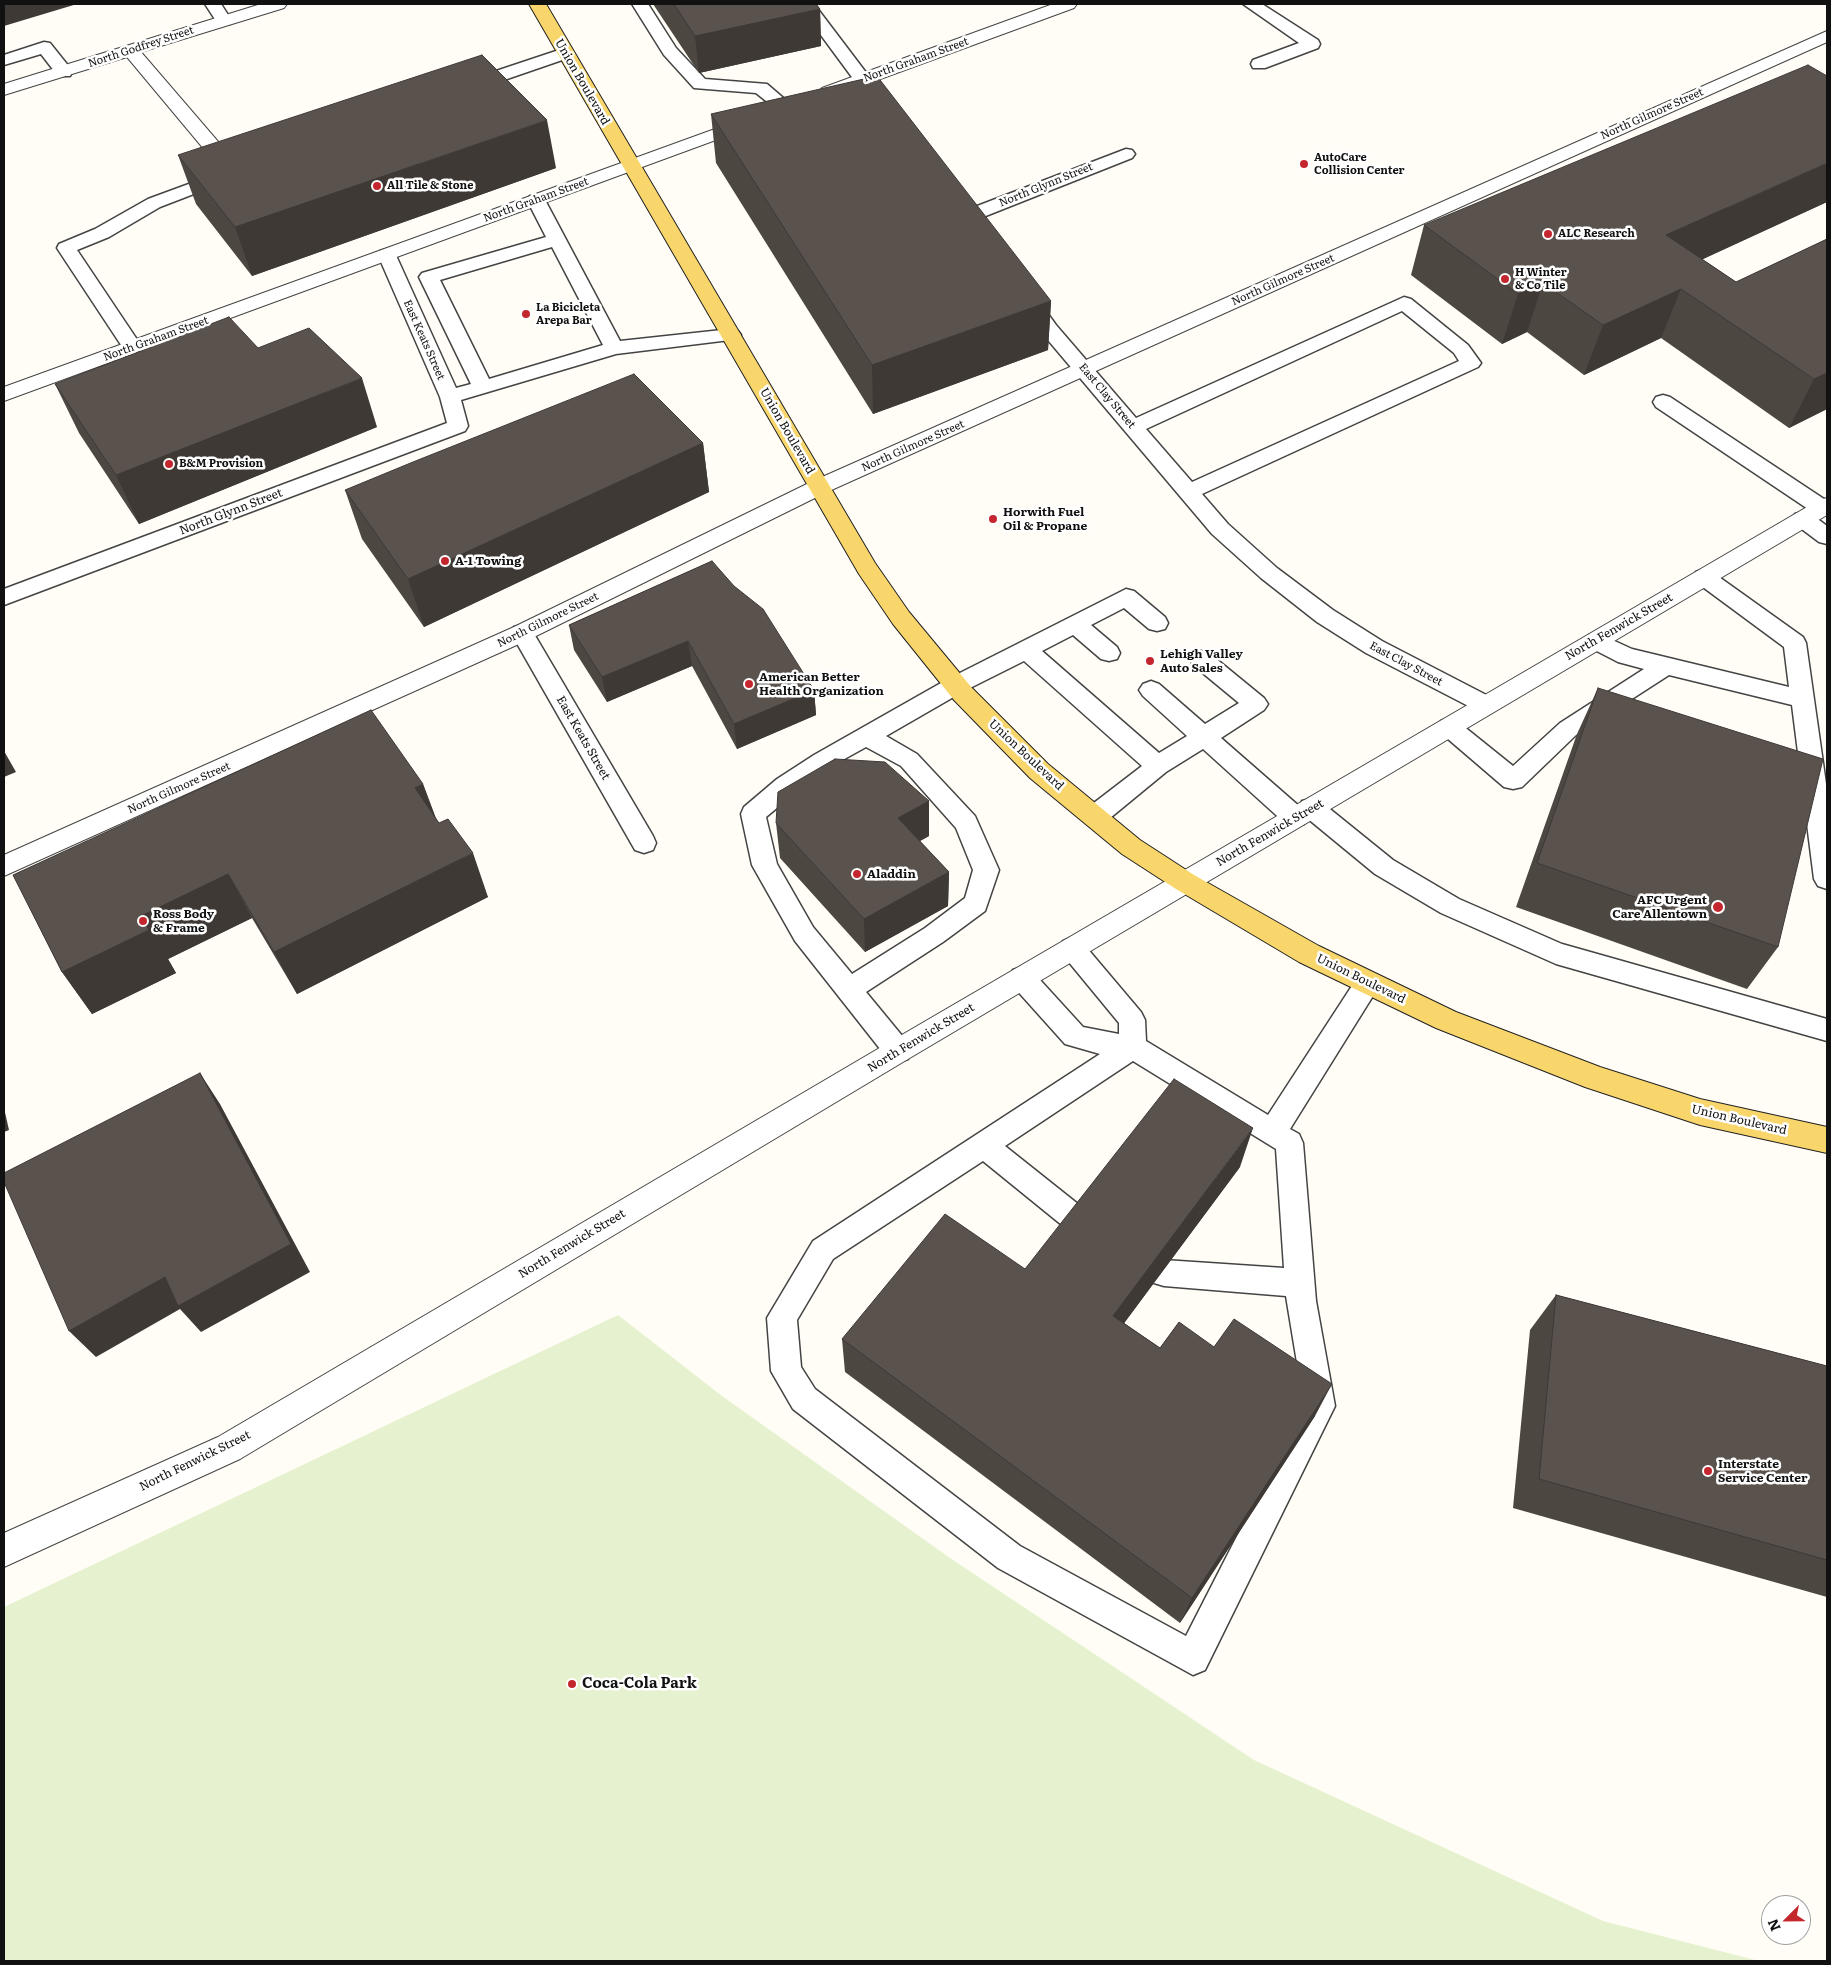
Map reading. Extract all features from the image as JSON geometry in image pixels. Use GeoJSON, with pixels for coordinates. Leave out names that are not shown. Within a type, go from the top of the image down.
{"type":"FeatureCollection","features":[{"type":"Feature","properties":{"kind":"main road","name":"Union Boulevard"},"geometry":{"type":"LineString","coordinates":[[537,4],[867,568],[900,618],[956,685],[1039,771],[1131,847],[1185,882],[1309,954],[1446,1020],[1595,1078],[1700,1112],[1827,1140]]}},
{"type":"Feature","properties":{"kind":"street","name":"North Godfrey Street"},"geometry":{"type":"LineString","coordinates":[[4,90],[278,4]]}},
{"type":"Feature","properties":{"kind":"street","name":"North Graham Street"},"geometry":{"type":"LineString","coordinates":[[4,394],[1068,4]]}},
{"type":"Feature","properties":{"kind":"street","name":"North Gilmore Street"},"geometry":{"type":"LineString","coordinates":[[4,866],[522,633],[819,487],[1827,36]]}},
{"type":"Feature","properties":{"kind":"street"},"geometry":{"type":"LineString","coordinates":[[130,50],[220,156]]}},
{"type":"Feature","properties":{"kind":"street","name":"North Fenwick Street"},"geometry":{"type":"LineString","coordinates":[[4,1550],[229,1448],[1072,948],[1817,511]]}},
{"type":"Feature","properties":{"kind":"lane"},"geometry":{"type":"LineString","coordinates":[[213,4],[224,21]]}},
{"type":"Feature","properties":{"kind":"lane"},"geometry":{"type":"LineString","coordinates":[[640,4],[670,51],[700,84],[761,88],[800,103]]}},
{"type":"Feature","properties":{"kind":"lane"},"geometry":{"type":"LineString","coordinates":[[806,4],[890,118]]}},
{"type":"Feature","properties":{"kind":"lane"},"geometry":{"type":"LineString","coordinates":[[1251,4],[1312,44],[1259,64]]}},
{"type":"Feature","properties":{"kind":"lane"},"geometry":{"type":"LineString","coordinates":[[4,60],[44,47],[64,72]]}},
{"type":"Feature","properties":{"kind":"lane"},"geometry":{"type":"LineString","coordinates":[[455,92],[565,53]]}},
{"type":"Feature","properties":{"kind":"lane","name":"North Glynn Street"},"geometry":{"type":"LineString","coordinates":[[966,217],[1126,154]]}},
{"type":"Feature","properties":{"kind":"lane"},"geometry":{"type":"LineString","coordinates":[[132,348],[66,248],[102,233],[154,203],[235,171]]}},
{"type":"Feature","properties":{"kind":"lane"},"geometry":{"type":"LineString","coordinates":[[536,200],[614,348]]}},
{"type":"Feature","properties":{"kind":"lane"},"geometry":{"type":"LineString","coordinates":[[483,388],[429,277],[556,240]]}},
{"type":"Feature","properties":{"kind":"lane","name":"East Keats Street"},"geometry":{"type":"LineString","coordinates":[[387,255],[450,397],[458,426]]}},
{"type":"Feature","properties":{"kind":"lane","name":"East Clay Street"},"geometry":{"type":"LineString","coordinates":[[1016,285],[1050,329],[1220,529],[1269,573],[1325,616],[1389,656],[1486,706]]}},
{"type":"Feature","properties":{"kind":"lane"},"geometry":{"type":"LineString","coordinates":[[1133,427],[1404,303],[1461,348],[1471,363],[1188,492]]}},
{"type":"Feature","properties":{"kind":"lane"},"geometry":{"type":"LineString","coordinates":[[450,397],[614,348],[731,335]]}},
{"type":"Feature","properties":{"kind":"lane"},"geometry":{"type":"LineString","coordinates":[[1662,402],[1817,511],[1827,537]]}},
{"type":"Feature","properties":{"kind":"lane","name":"North Glynn Street"},"geometry":{"type":"LineString","coordinates":[[4,597],[458,426]]}},
{"type":"Feature","properties":{"kind":"lane"},"geometry":{"type":"LineString","coordinates":[[1704,578],[1795,643],[1827,879]]}},
{"type":"Feature","properties":{"kind":"lane"},"geometry":{"type":"LineString","coordinates":[[898,1051],[804,934],[764,865],[753,814],[786,786],[822,761],[956,685],[1126,597],[1157,623]]}},
{"type":"Feature","properties":{"kind":"lane"},"geometry":{"type":"LineString","coordinates":[[1075,624],[1109,653]]}},
{"type":"Feature","properties":{"kind":"lane","name":"East Keats Street"},"geometry":{"type":"LineString","coordinates":[[522,633],[644,844]]}},
{"type":"Feature","properties":{"kind":"lane"},"geometry":{"type":"LineString","coordinates":[[1597,640],[1626,656],[1803,699]]}},
{"type":"Feature","properties":{"kind":"lane"},"geometry":{"type":"LineString","coordinates":[[1026,650],[1158,766]]}},
{"type":"Feature","properties":{"kind":"lane"},"geometry":{"type":"LineString","coordinates":[[1095,816],[1158,766],[1256,704],[1201,659]]}},
{"type":"Feature","properties":{"kind":"lane"},"geometry":{"type":"LineString","coordinates":[[1449,727],[1513,780],[1568,729],[1666,666]]}},
{"type":"Feature","properties":{"kind":"lane"},"geometry":{"type":"LineString","coordinates":[[1151,690],[1203,737],[1303,813],[1384,867],[1450,906],[1556,953],[1827,1030]]}},
{"type":"Feature","properties":{"kind":"lane"},"geometry":{"type":"LineString","coordinates":[[850,989],[934,935],[976,904],[986,870],[966,823],[909,760],[866,736]]}},
{"type":"Feature","properties":{"kind":"lane"},"geometry":{"type":"LineString","coordinates":[[1072,948],[1132,1020],[1134,1047]]}},
{"type":"Feature","properties":{"kind":"lane"},"geometry":{"type":"LineString","coordinates":[[1022,978],[1074,1036],[1104,1044],[1134,1047],[1289,1143],[1301,1301],[1320,1406],[1193,1658],[1009,1557],[804,1399],[786,1371],[782,1318],[823,1250],[1134,1047]]}},
{"type":"Feature","properties":{"kind":"lane"},"geometry":{"type":"LineString","coordinates":[[1272,1133],[1368,983]]}},
{"type":"Feature","properties":{"kind":"lane"},"geometry":{"type":"LineString","coordinates":[[984,1145],[1078,1221]]}},
{"type":"Feature","properties":{"kind":"lane"},"geometry":{"type":"LineString","coordinates":[[1164,1273],[1300,1283]]}},
{"type":"Feature","properties":{"kind":"green space","name":"Coca-Cola Park"},"geometry":{"type":"Polygon","coordinates":[[[618,1315],[722,1396],[950,1558],[1254,1760],[1603,1921],[1759,1961],[4,1961],[4,1607],[618,1315]]]}},
{"type":"Feature","properties":{"kind":"building"},"geometry":{"type":"Polygon","coordinates":[[[674,4],[816,4],[820,9],[695,36],[674,4]]]}},
{"type":"Feature","properties":{"kind":"building"},"geometry":{"type":"Polygon","coordinates":[[[482,55],[547,120],[235,227],[178,155],[482,55]]]}},
{"type":"Feature","properties":{"kind":"building"},"geometry":{"type":"Polygon","coordinates":[[[1808,65],[1827,76],[1827,163],[1666,235],[1736,282],[1827,239],[1827,373],[1814,379],[1681,289],[1603,325],[1543,283],[1518,294],[1424,225],[1808,65]]]}},
{"type":"Feature","properties":{"kind":"building"},"geometry":{"type":"Polygon","coordinates":[[[877,76],[1051,301],[872,365],[711,114],[877,76]]]}},
{"type":"Feature","properties":{"kind":"building"},"geometry":{"type":"Polygon","coordinates":[[[229,317],[258,348],[309,328],[362,378],[116,475],[55,384],[229,317]]]}},
{"type":"Feature","properties":{"kind":"building"},"geometry":{"type":"Polygon","coordinates":[[[634,374],[703,443],[408,579],[345,490],[413,462],[634,374]]]}},
{"type":"Feature","properties":{"kind":"building","name":"American Better Health Organization"},"geometry":{"type":"Polygon","coordinates":[[[712,561],[734,586],[763,609],[814,690],[734,724],[688,641],[602,677],[569,625],[712,561]]]}},
{"type":"Feature","properties":{"kind":"building"},"geometry":{"type":"Polygon","coordinates":[[[1598,688],[1823,759],[1778,947],[1537,863],[1598,688]]]}},
{"type":"Feature","properties":{"kind":"building"},"geometry":{"type":"Polygon","coordinates":[[[371,710],[423,784],[415,788],[439,823],[448,819],[473,853],[274,952],[228,874],[141,916],[149,930],[62,972],[13,875],[371,710]]]}},
{"type":"Feature","properties":{"kind":"building","name":"Aladdin"},"geometry":{"type":"Polygon","coordinates":[[[835,759],[885,762],[929,801],[898,818],[949,872],[864,919],[776,823],[778,792],[835,759]]]}},
{"type":"Feature","properties":{"kind":"building"},"geometry":{"type":"Polygon","coordinates":[[[200,1073],[291,1244],[178,1306],[165,1277],[69,1331],[4,1182],[4,1173],[200,1073]]]}},
{"type":"Feature","properties":{"kind":"building"},"geometry":{"type":"Polygon","coordinates":[[[1174,1079],[1253,1128],[1113,1316],[1160,1348],[1179,1322],[1214,1347],[1234,1319],[1332,1384],[1192,1598],[842,1339],[945,1214],[1025,1269],[1174,1079]]]}},
{"type":"Feature","properties":{"kind":"building"},"geometry":{"type":"Polygon","coordinates":[[[1556,1295],[1827,1366],[1827,1560],[1539,1479],[1556,1295]]]}},
{"type":"Feature","properties":{"kind":"place","name":"AutoCare Collision Center"},"geometry":{"type":"Point","coordinates":[1304,164]}},
{"type":"Feature","properties":{"kind":"place","name":"All Tile & Stone"},"geometry":{"type":"Point","coordinates":[377,186]}},
{"type":"Feature","properties":{"kind":"place","name":"ALC Research"},"geometry":{"type":"Point","coordinates":[1548,234]}},
{"type":"Feature","properties":{"kind":"place","name":"H Winter & Co Tile"},"geometry":{"type":"Point","coordinates":[1505,279]}},
{"type":"Feature","properties":{"kind":"place","name":"La Bicicleta Arepa Bar"},"geometry":{"type":"Point","coordinates":[526,314]}},
{"type":"Feature","properties":{"kind":"place","name":"B&M Provision"},"geometry":{"type":"Point","coordinates":[169,464]}},
{"type":"Feature","properties":{"kind":"place","name":"Horwith Fuel Oil & Propane"},"geometry":{"type":"Point","coordinates":[993,519]}},
{"type":"Feature","properties":{"kind":"place","name":"A-1 Towing"},"geometry":{"type":"Point","coordinates":[445,561]}},
{"type":"Feature","properties":{"kind":"place","name":"Lehigh Valley Auto Sales"},"geometry":{"type":"Point","coordinates":[1150,661]}},
{"type":"Feature","properties":{"kind":"place","name":"American Better Health Organization"},"geometry":{"type":"Point","coordinates":[749,684]}},
{"type":"Feature","properties":{"kind":"place","name":"Aladdin"},"geometry":{"type":"Point","coordinates":[857,874]}},
{"type":"Feature","properties":{"kind":"place","name":"AFC Urgent Care Allentown"},"geometry":{"type":"Point","coordinates":[1718,907]}},
{"type":"Feature","properties":{"kind":"place","name":"Ross Body & Frame"},"geometry":{"type":"Point","coordinates":[143,921]}},
{"type":"Feature","properties":{"kind":"place","name":"Interstate Service Center"},"geometry":{"type":"Point","coordinates":[1708,1471]}},
{"type":"Feature","properties":{"kind":"place","name":"Coca-Cola Park"},"geometry":{"type":"Point","coordinates":[572,1684]}}]}
